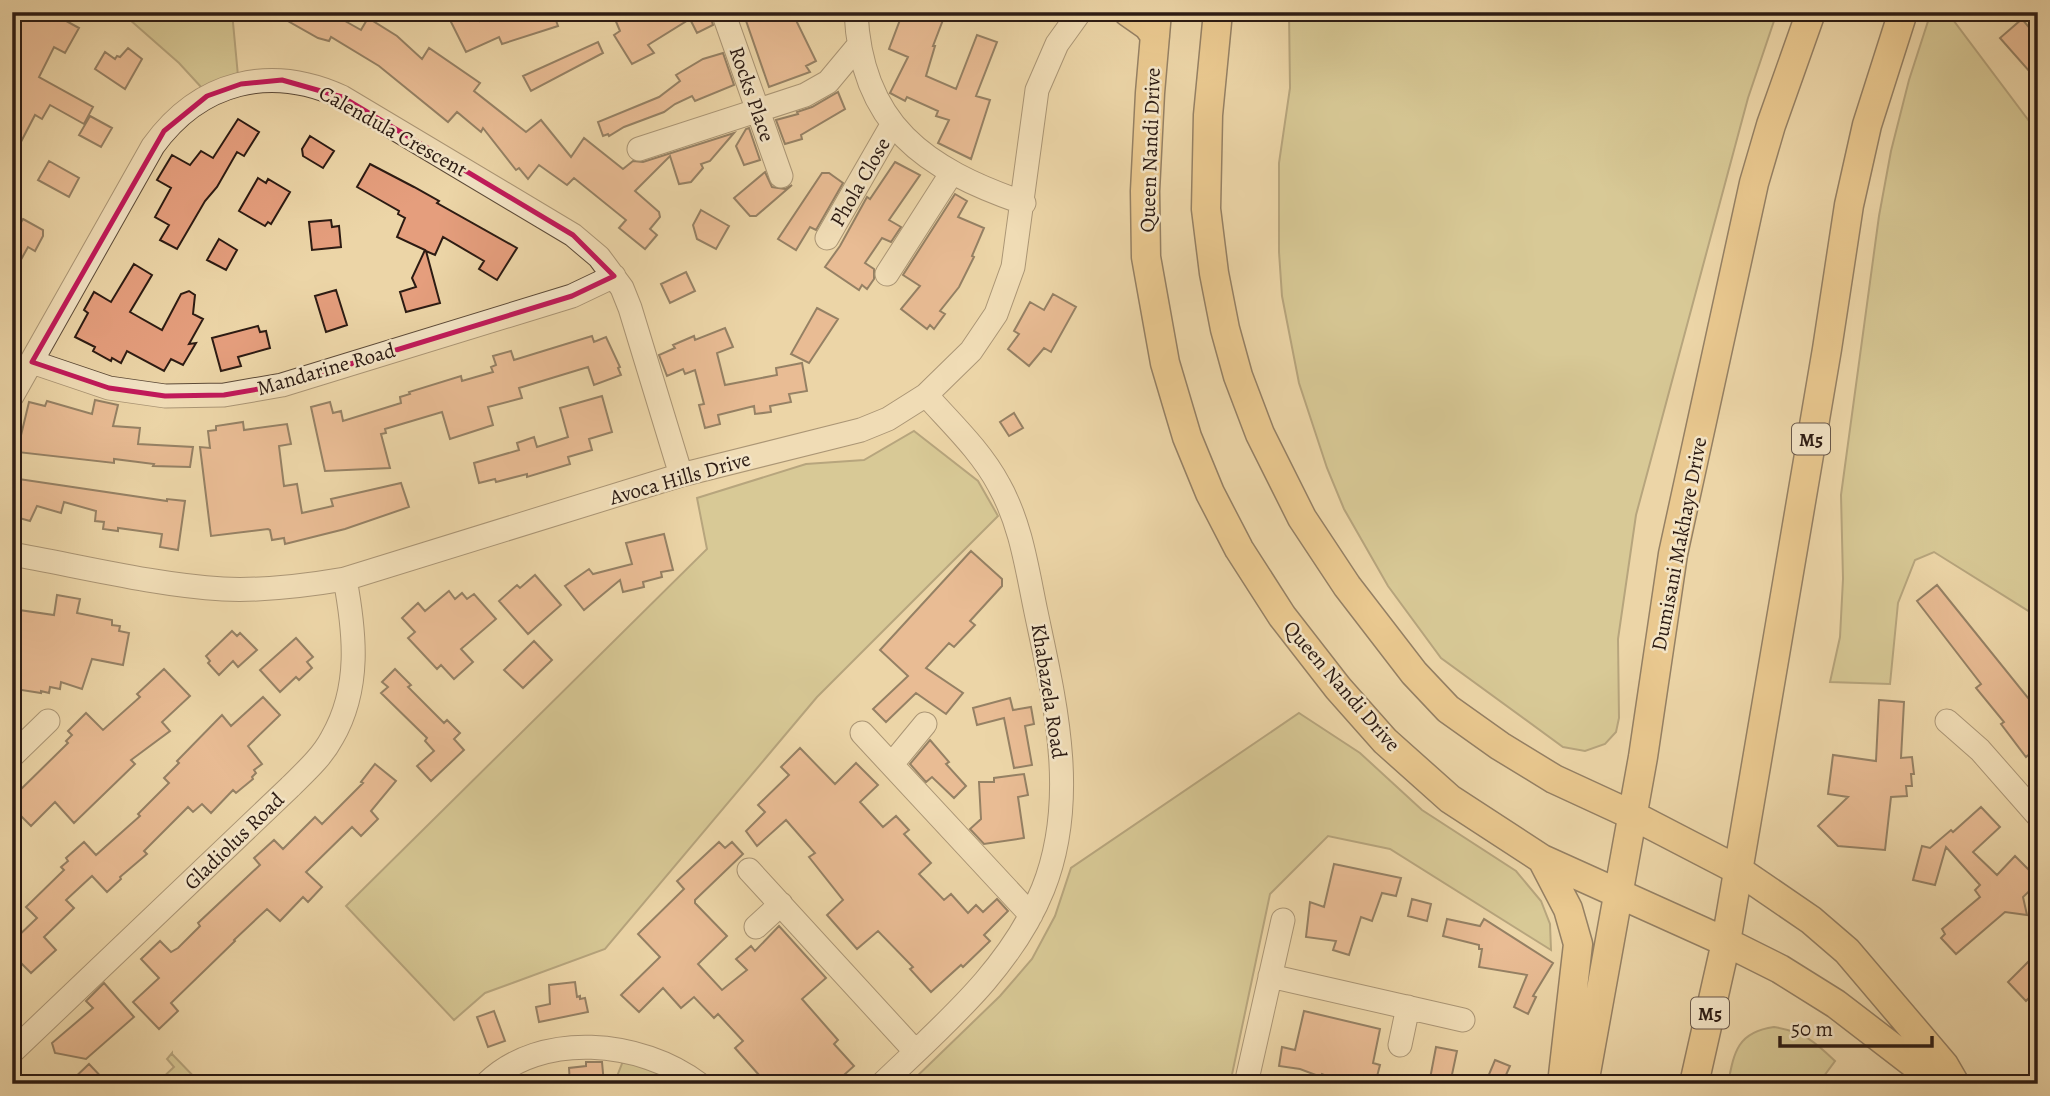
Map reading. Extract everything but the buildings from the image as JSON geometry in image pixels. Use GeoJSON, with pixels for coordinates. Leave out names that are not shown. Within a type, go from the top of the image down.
{"type":"FeatureCollection","features":[{"type":"Feature","properties":{"kind":"main road"},"geometry":{"type":"LineString","coordinates":[[1128,12],[1142,21],[1156,24]]}},
{"type":"Feature","properties":{"kind":"main road"},"geometry":{"type":"LineString","coordinates":[[1218,12],[1208,115],[1206,196],[1214,273],[1225,330],[1238,376],[1260,434],[1303,518],[1378,628],[1414,673],[1448,709],[1500,747],[1554,779],[1632,815],[1738,870],[1811,920],[1847,951],[1944,1065],[1955,1084]]}},
{"type":"Feature","properties":{"kind":"main road","name":"Dumisani Makhaye Drive"},"geometry":{"type":"LineString","coordinates":[[1584,1084],[1643,757],[1673,554],[1751,196],[1771,125],[1811,12]]}},
{"type":"Feature","properties":{"kind":"main road","name":"M5"},"geometry":{"type":"LineString","coordinates":[[1694,1084],[1726,942],[1849,205],[1867,125],[1903,12]]}},
{"type":"Feature","properties":{"kind":"main road","name":"Queen Nandi Drive"},"geometry":{"type":"LineString","coordinates":[[1156,24],[1146,156],[1146,257],[1164,363],[1187,437],[1210,493],[1239,549],[1282,616],[1338,688],[1385,741],[1450,799],[1542,859],[1780,969],[1836,1004],[1940,1084]]}},
{"type":"Feature","properties":{"kind":"main road"},"geometry":{"type":"LineString","coordinates":[[1542,859],[1564,899],[1578,944],[1562,1084]]}},
{"type":"Feature","properties":{"kind":"street","name":"Rocks Place"},"geometry":{"type":"LineString","coordinates":[[723,12],[780,176]]}},
{"type":"Feature","properties":{"kind":"street"},"geometry":{"type":"LineString","coordinates":[[856,12],[858,46],[867,77],[892,125],[912,146],[951,174],[985,190],[1024,203]]}},
{"type":"Feature","properties":{"kind":"street","name":"Avoca Hills Drive"},"geometry":{"type":"LineString","coordinates":[[12,554],[183,585],[224,589],[297,587],[345,579],[681,475],[861,430],[888,419],[926,395],[971,351],[996,314],[1013,267],[1024,203],[1037,90],[1057,44],[1080,12]]}},
{"type":"Feature","properties":{"kind":"street"},"geometry":{"type":"LineString","coordinates":[[639,149],[805,95],[836,75],[858,46]]}},
{"type":"Feature","properties":{"kind":"street","name":"Calendula Crescent"},"geometry":{"type":"LineString","coordinates":[[12,396],[164,131],[207,96],[241,83],[261,80],[303,83],[342,97],[573,235],[599,257],[614,276],[631,308],[681,475]]}},
{"type":"Feature","properties":{"kind":"street","name":"Phola Close"},"geometry":{"type":"LineString","coordinates":[[827,238],[892,125]]}},
{"type":"Feature","properties":{"kind":"street"},"geometry":{"type":"LineString","coordinates":[[887,274],[951,174]]}},
{"type":"Feature","properties":{"kind":"street","name":"Mandarine Road"},"geometry":{"type":"LineString","coordinates":[[32,362],[109,388],[165,396],[224,395],[282,385],[572,296],[614,276]]}},
{"type":"Feature","properties":{"kind":"street","name":"Khabazela Road"},"geometry":{"type":"LineString","coordinates":[[882,1084],[982,986],[1005,958],[1043,889],[1054,854],[1062,803],[1062,761],[1054,700],[1024,550],[1013,514],[999,484],[979,455],[926,395]]}},
{"type":"Feature","properties":{"kind":"street","name":"Gladiolus Road"},"geometry":{"type":"LineString","coordinates":[[12,1052],[290,787],[332,739],[350,693],[354,659],[354,626],[345,579]]}},
{"type":"Feature","properties":{"kind":"street"},"geometry":{"type":"LineString","coordinates":[[12,756],[48,721]]}},
{"type":"Feature","properties":{"kind":"street"},"geometry":{"type":"LineString","coordinates":[[1947,721],[1980,750],[2038,816]]}},
{"type":"Feature","properties":{"kind":"street"},"geometry":{"type":"LineString","coordinates":[[892,764],[925,724]]}},
{"type":"Feature","properties":{"kind":"street"},"geometry":{"type":"LineString","coordinates":[[862,733],[1031,915]]}},
{"type":"Feature","properties":{"kind":"street"},"geometry":{"type":"LineString","coordinates":[[749,870],[915,1051]]}},
{"type":"Feature","properties":{"kind":"street"},"geometry":{"type":"LineString","coordinates":[[756,927],[781,904]]}},
{"type":"Feature","properties":{"kind":"street"},"geometry":{"type":"LineString","coordinates":[[1246,1084],[1283,920]]}},
{"type":"Feature","properties":{"kind":"street"},"geometry":{"type":"LineString","coordinates":[[1270,976],[1463,1020]]}},
{"type":"Feature","properties":{"kind":"street"},"geometry":{"type":"LineString","coordinates":[[1400,1045],[1408,1007]]}},
{"type":"Feature","properties":{"kind":"street"},"geometry":{"type":"LineString","coordinates":[[486,1084],[512,1065],[536,1055],[562,1048],[593,1047],[626,1052],[662,1063],[699,1084]]}},
{"type":"Feature","properties":{"kind":"highlighted area"},"geometry":{"type":"Polygon","coordinates":[[[282,80],[342,97],[573,235],[614,276],[572,296],[282,385],[224,395],[165,396],[109,388],[32,362],[164,131],[207,96],[241,84],[282,80]]]}},
{"type":"Feature","properties":{"kind":"shaded area"},"geometry":{"type":"Polygon","coordinates":[[[121,12],[232,12],[238,76],[202,88],[179,63],[121,12]]]}},
{"type":"Feature","properties":{"kind":"shaded area"},"geometry":{"type":"Polygon","coordinates":[[[1289,12],[1777,12],[1748,98],[1636,515],[1618,639],[1619,718],[1616,732],[1605,744],[1585,751],[1563,747],[1441,658],[1388,586],[1344,509],[1327,468],[1299,383],[1282,296],[1279,163],[1290,88],[1289,12]]]}},
{"type":"Feature","properties":{"kind":"shaded area"},"geometry":{"type":"Polygon","coordinates":[[[1931,12],[1957,12],[1954,21],[2038,133],[2038,617],[1934,552],[1915,560],[1898,603],[1890,684],[1830,682],[1840,637],[1843,579],[1841,495],[1879,216],[1891,151],[1909,80],[1931,12]]]}},
{"type":"Feature","properties":{"kind":"shaded area"},"geometry":{"type":"Polygon","coordinates":[[[914,431],[978,481],[998,516],[817,697],[605,949],[485,993],[454,1020],[346,906],[707,549],[697,498],[806,464],[864,460],[914,431]]]}},
{"type":"Feature","properties":{"kind":"shaded area"},"geometry":{"type":"Polygon","coordinates":[[[1299,713],[1360,753],[1422,810],[1516,871],[1541,901],[1550,924],[1551,950],[1390,849],[1328,836],[1270,894],[1230,1084],[909,1084],[1000,996],[1032,959],[1055,916],[1071,868],[1299,713]]]}},
{"type":"Feature","properties":{"kind":"shaded area"},"geometry":{"type":"Polygon","coordinates":[[[1774,1027],[1808,1038],[1835,1061],[1818,1084],[1728,1084],[1740,1045],[1752,1033],[1774,1027]]]}},
{"type":"Feature","properties":{"kind":"shaded area"},"geometry":{"type":"Polygon","coordinates":[[[172,1053],[201,1084],[156,1084],[174,1067],[167,1059],[172,1053]]]}},
{"type":"Feature","properties":{"kind":"shaded area"},"geometry":{"type":"Polygon","coordinates":[[[625,1056],[689,1084],[614,1084],[625,1056]]]}}]}
